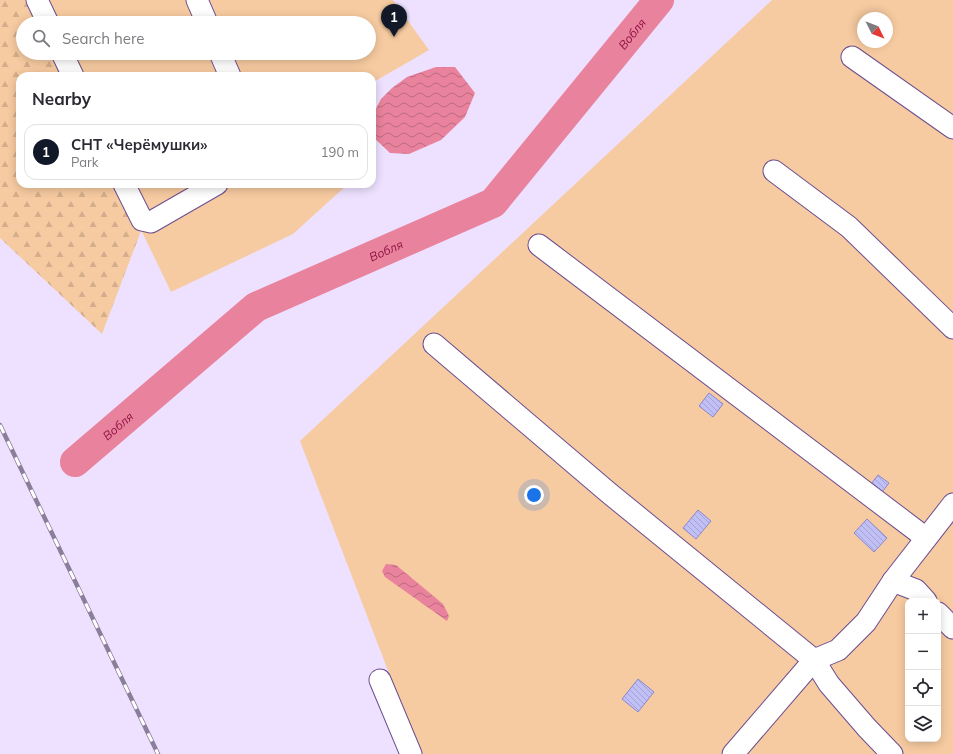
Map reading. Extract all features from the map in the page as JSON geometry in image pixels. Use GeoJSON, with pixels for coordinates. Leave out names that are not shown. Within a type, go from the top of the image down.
{"type":"FeatureCollection","features":[{"type":"Feature","properties":{"kind":"street"},"geometry":{"type":"LineString","coordinates":[[37,0],[45,16]]}},
{"type":"Feature","properties":{"kind":"street"},"geometry":{"type":"LineString","coordinates":[[197,0],[204,16]]}},
{"type":"Feature","properties":{"kind":"street"},"geometry":{"type":"LineString","coordinates":[[852,57],[953,128]]}},
{"type":"Feature","properties":{"kind":"street"},"geometry":{"type":"LineString","coordinates":[[65,60],[71,72]]}},
{"type":"Feature","properties":{"kind":"street"},"geometry":{"type":"LineString","coordinates":[[223,60],[228,72]]}},
{"type":"Feature","properties":{"kind":"street"},"geometry":{"type":"LineString","coordinates":[[774,171],[849,227],[953,328]]}},
{"type":"Feature","properties":{"kind":"street"},"geometry":{"type":"LineString","coordinates":[[126,188],[142,220],[151,222],[210,188]]}},
{"type":"Feature","properties":{"kind":"street"},"geometry":{"type":"LineString","coordinates":[[539,245],[926,538]]}},
{"type":"Feature","properties":{"kind":"street"},"geometry":{"type":"LineString","coordinates":[[434,344],[609,493],[814,660],[829,684],[892,754]]}},
{"type":"Feature","properties":{"kind":"street"},"geometry":{"type":"LineString","coordinates":[[733,754],[814,660],[838,650],[866,622],[893,581],[953,504]]}},
{"type":"Feature","properties":{"kind":"street"},"geometry":{"type":"LineString","coordinates":[[893,581],[916,590],[923,598]]}},
{"type":"Feature","properties":{"kind":"street"},"geometry":{"type":"LineString","coordinates":[[941,616],[953,628]]}},
{"type":"Feature","properties":{"kind":"street"},"geometry":{"type":"LineString","coordinates":[[380,680],[411,754]]}},
{"type":"Feature","properties":{"kind":"green space"},"geometry":{"type":"Polygon","coordinates":[[[0,0],[35,0],[43,16],[16,16],[16,60],[62,60],[68,72],[16,72],[16,188],[121,188],[141,231],[102,334],[0,238],[0,0]]]}},
{"type":"Feature","properties":{"kind":"green space"},"geometry":{"type":"Polygon","coordinates":[[[35,0],[393,0],[429,50],[376,81],[376,72],[68,72],[62,60],[376,60],[376,16],[43,16],[35,0]]]}},
{"type":"Feature","properties":{"kind":"green space"},"geometry":{"type":"Polygon","coordinates":[[[772,0],[953,0],[953,754],[420,754],[300,441],[772,0]]]}},
{"type":"Feature","properties":{"kind":"green space"},"geometry":{"type":"Polygon","coordinates":[[[121,188],[344,188],[293,234],[171,292],[121,188]]]}},
{"type":"Feature","properties":{"kind":"water"},"geometry":{"type":"Polygon","coordinates":[[[436,67],[455,67],[475,93],[465,117],[441,140],[409,154],[390,153],[376,140],[376,108],[381,99],[392,88],[407,77],[436,67]]]}},
{"type":"Feature","properties":{"kind":"water"},"geometry":{"type":"Polygon","coordinates":[[[386,564],[396,565],[443,604],[449,616],[447,621],[385,577],[382,571],[386,564]]]}},
{"type":"Feature","properties":{"kind":"building"},"geometry":{"type":"Polygon","coordinates":[[[709,393],[723,404],[713,417],[699,406],[709,393]]]}},
{"type":"Feature","properties":{"kind":"building"},"geometry":{"type":"Polygon","coordinates":[[[878,475],[889,483],[879,496],[868,488],[878,475]]]}},
{"type":"Feature","properties":{"kind":"building"},"geometry":{"type":"Polygon","coordinates":[[[698,510],[711,521],[696,539],[683,528],[698,510]]]}},
{"type":"Feature","properties":{"kind":"building"},"geometry":{"type":"Polygon","coordinates":[[[867,519],[887,538],[874,552],[854,533],[867,519]]]}},
{"type":"Feature","properties":{"kind":"building"},"geometry":{"type":"Polygon","coordinates":[[[638,679],[654,692],[638,712],[622,699],[638,679]]]}},
{"type":"Feature","properties":{"kind":"waterway","name":"Вобля"},"geometry":{"type":"LineString","coordinates":[[75,462],[256,307],[493,203],[659,0]]}},
{"type":"Feature","properties":{"kind":"railway"},"geometry":{"type":"LineString","coordinates":[[0,425],[158,754]]}},
{"type":"Feature","properties":{"kind":"place","name":"СНТ «Черёмушки»"},"geometry":{"type":"Point","coordinates":[394,37]}}]}
